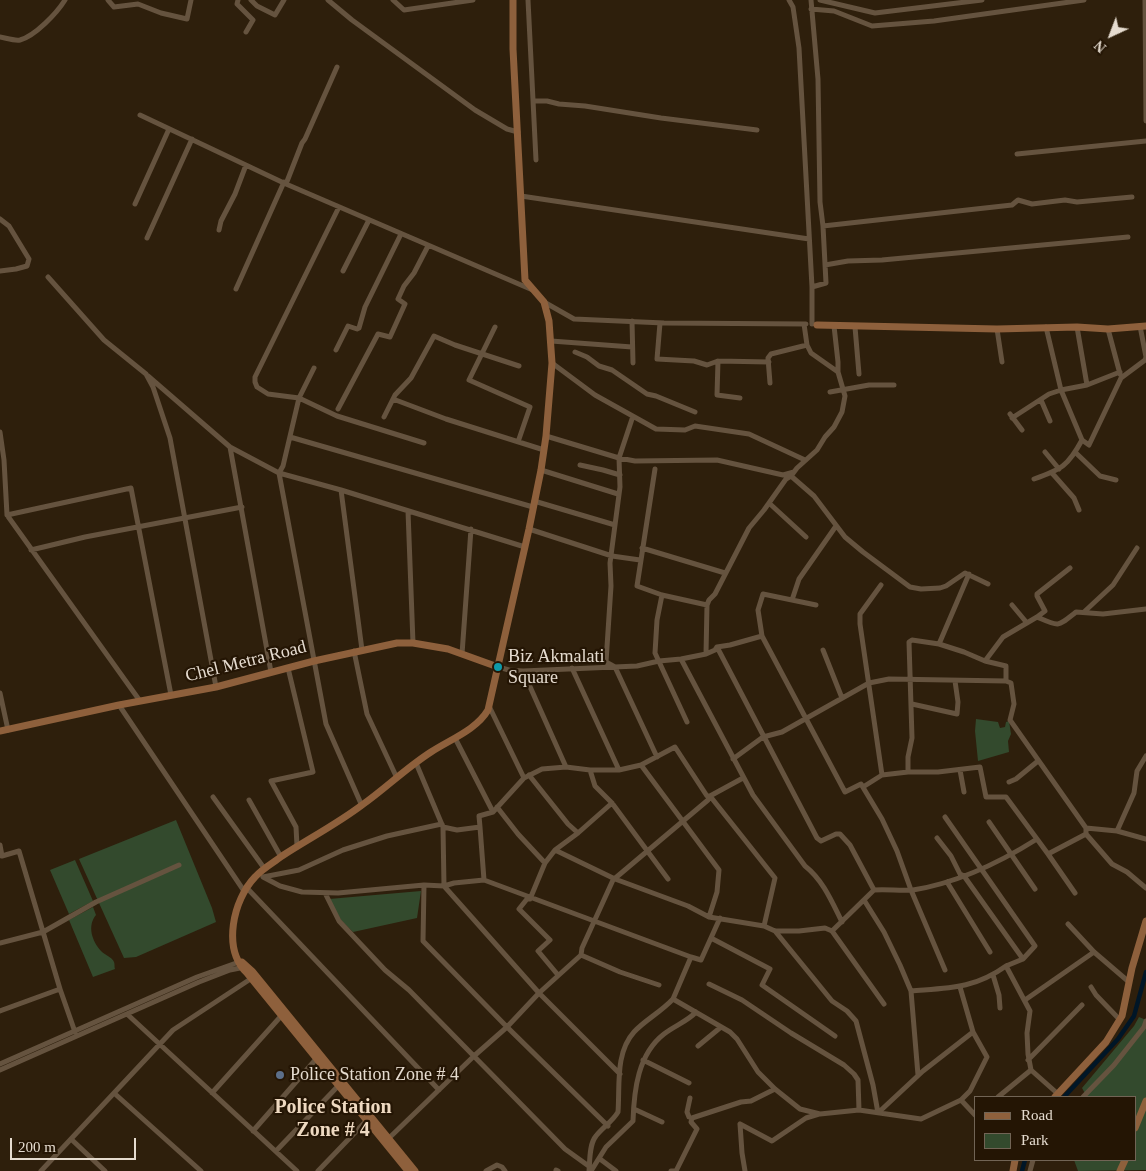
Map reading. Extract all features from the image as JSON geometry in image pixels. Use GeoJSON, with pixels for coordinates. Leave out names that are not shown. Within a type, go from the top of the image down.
{"type":"FeatureCollection","features":[{"type":"Feature","properties":{"kind":"street"},"geometry":{"type":"LineString","coordinates":[[0,37],[19,40],[31,35],[49,20],[65,0]]}},
{"type":"Feature","properties":{"kind":"street"},"geometry":{"type":"LineString","coordinates":[[108,0],[114,7],[138,4],[161,13],[187,19],[190,0]]}},
{"type":"Feature","properties":{"kind":"street"},"geometry":{"type":"LineString","coordinates":[[238,0],[237,4],[252,20],[246,32]]}},
{"type":"Feature","properties":{"kind":"street"},"geometry":{"type":"LineString","coordinates":[[251,0],[257,6],[275,15],[284,0]]}},
{"type":"Feature","properties":{"kind":"street"},"geometry":{"type":"LineString","coordinates":[[328,0],[359,26],[474,110],[507,129],[518,132]]}},
{"type":"Feature","properties":{"kind":"street"},"geometry":{"type":"LineString","coordinates":[[393,0],[404,10],[473,0]]}},
{"type":"Feature","properties":{"kind":"street"},"geometry":{"type":"LineString","coordinates":[[414,1171],[367,1120],[240,965],[235,948],[233,924],[237,907],[245,889],[260,876],[264,868],[362,806],[396,776],[481,721],[489,706],[541,470],[552,364],[549,322],[544,302],[525,280],[513,49],[513,0]]}},
{"type":"Feature","properties":{"kind":"street"},"geometry":{"type":"LineString","coordinates":[[528,0],[536,160]]}},
{"type":"Feature","properties":{"kind":"street"},"geometry":{"type":"LineString","coordinates":[[811,0],[818,79],[820,202],[826,283],[812,287]]}},
{"type":"Feature","properties":{"kind":"street"},"geometry":{"type":"LineString","coordinates":[[820,0],[875,13],[982,0]]}},
{"type":"Feature","properties":{"kind":"street"},"geometry":{"type":"LineString","coordinates":[[811,9],[834,11],[872,26],[934,21],[1084,0]]}},
{"type":"Feature","properties":{"kind":"street"},"geometry":{"type":"LineString","coordinates":[[1145,0],[1146,121]]}},
{"type":"Feature","properties":{"kind":"street"},"geometry":{"type":"LineString","coordinates":[[788,1],[793,7],[798,48],[814,325]]}},
{"type":"Feature","properties":{"kind":"street"},"geometry":{"type":"LineString","coordinates":[[236,289],[337,67]]}},
{"type":"Feature","properties":{"kind":"street"},"geometry":{"type":"LineString","coordinates":[[534,101],[585,106],[720,127],[757,130]]}},
{"type":"Feature","properties":{"kind":"street"},"geometry":{"type":"LineString","coordinates":[[140,115],[285,183],[537,292]]}},
{"type":"Feature","properties":{"kind":"street"},"geometry":{"type":"LineString","coordinates":[[135,204],[168,129]]}},
{"type":"Feature","properties":{"kind":"street"},"geometry":{"type":"LineString","coordinates":[[147,238],[192,139]]}},
{"type":"Feature","properties":{"kind":"street"},"geometry":{"type":"LineString","coordinates":[[1017,154],[1146,140]]}},
{"type":"Feature","properties":{"kind":"street"},"geometry":{"type":"LineString","coordinates":[[219,230],[246,165]]}},
{"type":"Feature","properties":{"kind":"street"},"geometry":{"type":"LineString","coordinates":[[521,196],[809,239]]}},
{"type":"Feature","properties":{"kind":"street"},"geometry":{"type":"LineString","coordinates":[[823,226],[1012,205],[1018,200],[1032,204],[1065,200],[1077,202],[1132,196]]}},
{"type":"Feature","properties":{"kind":"street"},"geometry":{"type":"LineString","coordinates":[[338,206],[255,377],[257,387],[268,394],[299,398],[337,416],[424,444]]}},
{"type":"Feature","properties":{"kind":"street"},"geometry":{"type":"LineString","coordinates":[[0,219],[8,226],[30,259],[27,266],[0,271]]}},
{"type":"Feature","properties":{"kind":"street"},"geometry":{"type":"LineString","coordinates":[[343,271],[368,220]]}},
{"type":"Feature","properties":{"kind":"street"},"geometry":{"type":"LineString","coordinates":[[336,350],[348,326],[359,328],[365,307],[400,234]]}},
{"type":"Feature","properties":{"kind":"street"},"geometry":{"type":"LineString","coordinates":[[825,265],[848,261],[882,260],[1128,237]]}},
{"type":"Feature","properties":{"kind":"street"},"geometry":{"type":"LineString","coordinates":[[338,409],[378,334],[390,337],[405,304],[398,299],[428,246]]}},
{"type":"Feature","properties":{"kind":"street"},"geometry":{"type":"LineString","coordinates":[[48,277],[104,340],[230,447],[279,473],[472,529],[525,547]]}},
{"type":"Feature","properties":{"kind":"street"},"geometry":{"type":"LineString","coordinates":[[544,302],[574,319],[660,323],[804,324],[855,327],[997,329],[1046,327],[1108,329],[1143,326],[1145,360],[1120,375],[1049,394],[1011,416],[1022,430]]}},
{"type":"Feature","properties":{"kind":"street"},"geometry":{"type":"LineString","coordinates":[[632,321],[633,363]]}},
{"type":"Feature","properties":{"kind":"street"},"geometry":{"type":"LineString","coordinates":[[660,323],[657,359],[694,361],[707,365],[718,361],[769,362]]}},
{"type":"Feature","properties":{"kind":"street"},"geometry":{"type":"LineString","coordinates":[[804,324],[807,345],[811,353],[838,372]]}},
{"type":"Feature","properties":{"kind":"street"},"geometry":{"type":"LineString","coordinates":[[706,654],[707,605],[709,600],[716,594],[749,528],[786,479],[818,450],[842,412],[846,396],[838,372],[834,326]]}},
{"type":"Feature","properties":{"kind":"street"},"geometry":{"type":"LineString","coordinates":[[855,327],[859,374]]}},
{"type":"Feature","properties":{"kind":"street"},"geometry":{"type":"LineString","coordinates":[[1046,327],[1061,390],[1082,440],[1089,445],[1120,375],[1108,329]]}},
{"type":"Feature","properties":{"kind":"street"},"geometry":{"type":"LineString","coordinates":[[1077,327],[1087,385]]}},
{"type":"Feature","properties":{"kind":"street"},"geometry":{"type":"LineString","coordinates":[[495,328],[469,380],[530,407],[518,442]]}},
{"type":"Feature","properties":{"kind":"street"},"geometry":{"type":"LineString","coordinates":[[997,329],[1002,351],[1002,362]]}},
{"type":"Feature","properties":{"kind":"street"},"geometry":{"type":"LineString","coordinates":[[384,417],[395,395],[411,378],[434,336],[519,366]]}},
{"type":"Feature","properties":{"kind":"street"},"geometry":{"type":"LineString","coordinates":[[551,341],[632,347]]}},
{"type":"Feature","properties":{"kind":"street"},"geometry":{"type":"LineString","coordinates":[[770,383],[768,358],[771,354],[807,345]]}},
{"type":"Feature","properties":{"kind":"street"},"geometry":{"type":"LineString","coordinates":[[576,352],[599,366],[612,370],[647,394],[695,412]]}},
{"type":"Feature","properties":{"kind":"street"},"geometry":{"type":"LineString","coordinates":[[718,361],[718,395],[740,398]]}},
{"type":"Feature","properties":{"kind":"street"},"geometry":{"type":"LineString","coordinates":[[552,364],[595,395],[656,429],[685,430],[695,426],[749,434],[806,460]]}},
{"type":"Feature","properties":{"kind":"street"},"geometry":{"type":"LineString","coordinates":[[314,368],[299,398],[283,466],[279,473],[326,724],[362,806]]}},
{"type":"Feature","properties":{"kind":"street"},"geometry":{"type":"LineString","coordinates":[[146,374],[153,388],[170,438],[216,686]]}},
{"type":"Feature","properties":{"kind":"street"},"geometry":{"type":"LineString","coordinates":[[830,392],[869,385],[894,385]]}},
{"type":"Feature","properties":{"kind":"street"},"geometry":{"type":"LineString","coordinates":[[393,399],[446,419],[544,450]]}},
{"type":"Feature","properties":{"kind":"street"},"geometry":{"type":"LineString","coordinates":[[1041,400],[1050,421]]}},
{"type":"Feature","properties":{"kind":"street"},"geometry":{"type":"LineString","coordinates":[[633,416],[619,458],[620,475],[612,556],[606,662],[615,666],[657,758]]}},
{"type":"Feature","properties":{"kind":"street"},"geometry":{"type":"LineString","coordinates":[[0,432],[4,460],[7,516],[140,701]]}},
{"type":"Feature","properties":{"kind":"street"},"geometry":{"type":"LineString","coordinates":[[546,436],[635,461],[717,460],[782,474],[793,474],[814,496],[845,537],[910,587],[921,589],[940,588],[965,573],[988,584]]}},
{"type":"Feature","properties":{"kind":"street"},"geometry":{"type":"LineString","coordinates":[[290,438],[615,525]]}},
{"type":"Feature","properties":{"kind":"street"},"geometry":{"type":"LineString","coordinates":[[1034,479],[1052,473],[1069,462],[1082,440]]}},
{"type":"Feature","properties":{"kind":"street"},"geometry":{"type":"LineString","coordinates":[[230,447],[271,672]]}},
{"type":"Feature","properties":{"kind":"street"},"geometry":{"type":"LineString","coordinates":[[1045,452],[1059,469]]}},
{"type":"Feature","properties":{"kind":"street"},"geometry":{"type":"LineString","coordinates":[[1076,453],[1100,476],[1116,480]]}},
{"type":"Feature","properties":{"kind":"street"},"geometry":{"type":"LineString","coordinates":[[580,465],[620,475]]}},
{"type":"Feature","properties":{"kind":"street"},"geometry":{"type":"LineString","coordinates":[[655,469],[637,586],[662,595],[707,605]]}},
{"type":"Feature","properties":{"kind":"street"},"geometry":{"type":"LineString","coordinates":[[541,470],[618,494]]}},
{"type":"Feature","properties":{"kind":"street"},"geometry":{"type":"LineString","coordinates":[[1052,473],[1074,498],[1079,510]]}},
{"type":"Feature","properties":{"kind":"street"},"geometry":{"type":"LineString","coordinates":[[7,516],[131,488],[171,695]]}},
{"type":"Feature","properties":{"kind":"street"},"geometry":{"type":"LineString","coordinates":[[341,490],[358,650],[367,714],[396,776]]}},
{"type":"Feature","properties":{"kind":"street"},"geometry":{"type":"LineString","coordinates":[[768,503],[806,537]]}},
{"type":"Feature","properties":{"kind":"street"},"geometry":{"type":"LineString","coordinates":[[31,550],[138,526],[242,507]]}},
{"type":"Feature","properties":{"kind":"street"},"geometry":{"type":"LineString","coordinates":[[408,511],[413,642]]}},
{"type":"Feature","properties":{"kind":"street"},"geometry":{"type":"LineString","coordinates":[[792,600],[799,579],[836,526]]}},
{"type":"Feature","properties":{"kind":"street"},"geometry":{"type":"LineString","coordinates":[[462,654],[472,529]]}},
{"type":"Feature","properties":{"kind":"street"},"geometry":{"type":"LineString","coordinates":[[529,529],[612,556],[640,560]]}},
{"type":"Feature","properties":{"kind":"street"},"geometry":{"type":"LineString","coordinates":[[642,548],[725,573]]}},
{"type":"Feature","properties":{"kind":"street"},"geometry":{"type":"LineString","coordinates":[[1084,612],[1113,585],[1137,548]]}},
{"type":"Feature","properties":{"kind":"street"},"geometry":{"type":"LineString","coordinates":[[985,661],[1003,637],[1045,611],[1037,594],[1070,568]]}},
{"type":"Feature","properties":{"kind":"street"},"geometry":{"type":"LineString","coordinates":[[939,644],[969,574]]}},
{"type":"Feature","properties":{"kind":"street"},"geometry":{"type":"LineString","coordinates":[[880,585],[860,614],[860,624],[882,775]]}},
{"type":"Feature","properties":{"kind":"street"},"geometry":{"type":"LineString","coordinates":[[816,605],[763,594],[758,610],[762,636],[844,792],[861,784],[882,819],[946,970]]}},
{"type":"Feature","properties":{"kind":"street"},"geometry":{"type":"LineString","coordinates":[[662,595],[657,620],[655,653],[687,722]]}},
{"type":"Feature","properties":{"kind":"street"},"geometry":{"type":"LineString","coordinates":[[1012,605],[1027,622]]}},
{"type":"Feature","properties":{"kind":"street"},"geometry":{"type":"LineString","coordinates":[[1037,617],[1055,625],[1060,625],[1076,612],[1103,614],[1146,609]]}},
{"type":"Feature","properties":{"kind":"street"},"geometry":{"type":"LineString","coordinates":[[498,667],[523,671],[637,666],[706,654],[717,648],[762,636]]}},
{"type":"Feature","properties":{"kind":"street"},"geometry":{"type":"LineString","coordinates":[[908,772],[912,738],[909,642],[912,640],[939,644],[985,661],[1006,666],[1006,681]]}},
{"type":"Feature","properties":{"kind":"street","name":"Chel Metra Road"},"geometry":{"type":"LineString","coordinates":[[0,731],[216,686],[358,650],[397,643],[413,642],[462,654],[498,667]]}},
{"type":"Feature","properties":{"kind":"street"},"geometry":{"type":"LineString","coordinates":[[717,648],[816,838],[821,841],[840,834],[850,845],[874,890]]}},
{"type":"Feature","properties":{"kind":"street"},"geometry":{"type":"LineString","coordinates":[[823,650],[842,698]]}},
{"type":"Feature","properties":{"kind":"street"},"geometry":{"type":"LineString","coordinates":[[681,659],[753,795],[805,866],[823,885],[842,922]]}},
{"type":"Feature","properties":{"kind":"street"},"geometry":{"type":"LineString","coordinates":[[288,668],[313,772],[271,781],[296,827],[297,846]]}},
{"type":"Feature","properties":{"kind":"street"},"geometry":{"type":"LineString","coordinates":[[572,668],[619,770]]}},
{"type":"Feature","properties":{"kind":"street"},"geometry":{"type":"LineString","coordinates":[[523,671],[566,767]]}},
{"type":"Feature","properties":{"kind":"street"},"geometry":{"type":"LineString","coordinates":[[733,759],[763,737],[782,732],[869,683],[889,679],[1006,681],[1010,683],[1014,704],[1010,720],[1086,831],[1112,864],[1127,872],[1146,888]]}},
{"type":"Feature","properties":{"kind":"street"},"geometry":{"type":"LineString","coordinates":[[912,704],[957,714],[958,702],[955,681]]}},
{"type":"Feature","properties":{"kind":"street"},"geometry":{"type":"LineString","coordinates":[[0,693],[8,730]]}},
{"type":"Feature","properties":{"kind":"street"},"geometry":{"type":"LineString","coordinates":[[119,705],[245,889],[439,1090]]}},
{"type":"Feature","properties":{"kind":"street"},"geometry":{"type":"LineString","coordinates":[[489,706],[527,777],[578,833]]}},
{"type":"Feature","properties":{"kind":"street"},"geometry":{"type":"LineString","coordinates":[[455,738],[493,812]]}},
{"type":"Feature","properties":{"kind":"street"},"geometry":{"type":"LineString","coordinates":[[484,880],[479,816],[493,812],[527,777],[542,769],[566,767],[590,770],[619,770],[641,765],[675,747],[707,796],[710,796],[775,878],[764,926]]}},
{"type":"Feature","properties":{"kind":"street"},"geometry":{"type":"LineString","coordinates":[[1117,831],[1134,793],[1137,771],[1146,756]]}},
{"type":"Feature","properties":{"kind":"street"},"geometry":{"type":"LineString","coordinates":[[1009,782],[1016,779],[1038,761]]}},
{"type":"Feature","properties":{"kind":"street"},"geometry":{"type":"LineString","coordinates":[[416,762],[443,826],[444,886],[539,993],[620,1074]]}},
{"type":"Feature","properties":{"kind":"street"},"geometry":{"type":"LineString","coordinates":[[641,765],[719,870],[717,892],[709,917]]}},
{"type":"Feature","properties":{"kind":"street"},"geometry":{"type":"LineString","coordinates":[[863,787],[882,775],[980,768],[986,797],[1006,797],[1075,894]]}},
{"type":"Feature","properties":{"kind":"street"},"geometry":{"type":"LineString","coordinates":[[590,770],[595,786],[612,803],[668,879]]}},
{"type":"Feature","properties":{"kind":"street"},"geometry":{"type":"LineString","coordinates":[[960,770],[964,792]]}},
{"type":"Feature","properties":{"kind":"street"},"geometry":{"type":"LineString","coordinates":[[386,1140],[581,955],[582,948],[615,879],[708,800],[710,796],[743,778]]}},
{"type":"Feature","properties":{"kind":"street"},"geometry":{"type":"LineString","coordinates":[[213,797],[264,868]]}},
{"type":"Feature","properties":{"kind":"street"},"geometry":{"type":"LineString","coordinates":[[250,800],[281,857]]}},
{"type":"Feature","properties":{"kind":"street"},"geometry":{"type":"LineString","coordinates":[[558,975],[538,951],[550,940],[519,909],[527,899],[530,899],[544,864],[555,850],[578,833],[612,803]]}},
{"type":"Feature","properties":{"kind":"street"},"geometry":{"type":"LineString","coordinates":[[497,807],[544,864]]}},
{"type":"Feature","properties":{"kind":"street"},"geometry":{"type":"LineString","coordinates":[[910,991],[960,987],[983,980],[1006,966],[1023,959],[1035,946],[945,817]]}},
{"type":"Feature","properties":{"kind":"street"},"geometry":{"type":"LineString","coordinates":[[989,822],[1035,889]]}},
{"type":"Feature","properties":{"kind":"street"},"geometry":{"type":"LineString","coordinates":[[260,876],[299,870],[343,850],[387,836],[442,824],[457,830],[480,827]]}},
{"type":"Feature","properties":{"kind":"street"},"geometry":{"type":"LineString","coordinates":[[1048,854],[1086,831],[1117,831],[1146,839]]}},
{"type":"Feature","properties":{"kind":"street"},"geometry":{"type":"LineString","coordinates":[[937,838],[951,856],[960,874],[964,876],[1023,959]]}},
{"type":"Feature","properties":{"kind":"street"},"geometry":{"type":"LineString","coordinates":[[832,931],[874,890],[911,890],[947,882],[983,870],[1037,840]]}},
{"type":"Feature","properties":{"kind":"street"},"geometry":{"type":"LineString","coordinates":[[0,845],[2,856],[18,851],[75,1033]]}},
{"type":"Feature","properties":{"kind":"street"},"geometry":{"type":"LineString","coordinates":[[555,850],[615,879],[688,906],[709,917],[764,926],[775,932],[832,1001],[847,1011],[856,1021],[878,1112]]}},
{"type":"Feature","properties":{"kind":"street"},"geometry":{"type":"LineString","coordinates":[[0,943],[43,932],[96,902],[179,865]]}},
{"type":"Feature","properties":{"kind":"street"},"geometry":{"type":"LineString","coordinates":[[260,876],[280,886],[302,892],[325,893],[424,885],[444,886],[484,880],[530,899],[595,920],[700,960],[720,918]]}},
{"type":"Feature","properties":{"kind":"street"},"geometry":{"type":"LineString","coordinates":[[947,882],[990,952]]}},
{"type":"Feature","properties":{"kind":"street"},"geometry":{"type":"LineString","coordinates":[[424,885],[423,941],[608,1126]]}},
{"type":"Feature","properties":{"kind":"street"},"geometry":{"type":"LineString","coordinates":[[325,893],[339,921],[385,970],[409,990],[565,1150],[590,1170]]}},
{"type":"Feature","properties":{"kind":"street"},"geometry":{"type":"LineString","coordinates":[[864,900],[884,932],[910,991],[918,1075]]}},
{"type":"Feature","properties":{"kind":"street"},"geometry":{"type":"LineString","coordinates":[[1006,966],[1030,1011],[1027,1033],[1028,1060],[1031,1070],[1057,1096],[1106,1042],[1120,1020],[1146,921]]}},
{"type":"Feature","properties":{"kind":"street"},"geometry":{"type":"LineString","coordinates":[[1068,924],[1094,952],[1129,982]]}},
{"type":"Feature","properties":{"kind":"street"},"geometry":{"type":"LineString","coordinates":[[775,932],[824,928],[832,931],[884,1004]]}},
{"type":"Feature","properties":{"kind":"street"},"geometry":{"type":"LineString","coordinates":[[711,938],[770,969],[762,985],[835,1036]]}},
{"type":"Feature","properties":{"kind":"street"},"geometry":{"type":"LineString","coordinates":[[1025,1000],[1094,952]]}},
{"type":"Feature","properties":{"kind":"street"},"geometry":{"type":"LineString","coordinates":[[581,955],[620,972],[659,985]]}},
{"type":"Feature","properties":{"kind":"street"},"geometry":{"type":"LineString","coordinates":[[590,1170],[591,1153],[595,1137],[608,1126],[618,1112],[622,1050],[633,1033],[664,1009],[673,999],[691,957]]}},
{"type":"Feature","properties":{"kind":"street"},"geometry":{"type":"LineString","coordinates":[[0,1064],[119,1015],[198,979],[230,970],[242,962],[252,971],[386,1140],[408,1171]]}},
{"type":"Feature","properties":{"kind":"street"},"geometry":{"type":"LineString","coordinates":[[993,975],[999,995],[1000,1008]]}},
{"type":"Feature","properties":{"kind":"street"},"geometry":{"type":"LineString","coordinates":[[41,1171],[173,1030],[252,978]]}},
{"type":"Feature","properties":{"kind":"street"},"geometry":{"type":"LineString","coordinates":[[709,984],[742,1000],[844,1065],[858,1080],[858,1110]]}},
{"type":"Feature","properties":{"kind":"street"},"geometry":{"type":"LineString","coordinates":[[745,1171],[740,1124],[772,1141],[806,1118],[820,1114],[858,1110],[920,1119],[961,1100],[970,1091],[988,1057],[973,1032],[960,987]]}},
{"type":"Feature","properties":{"kind":"street"},"geometry":{"type":"LineString","coordinates":[[1091,987],[1120,1020]]}},
{"type":"Feature","properties":{"kind":"street"},"geometry":{"type":"LineString","coordinates":[[0,1011],[60,989]]}},
{"type":"Feature","properties":{"kind":"street"},"geometry":{"type":"LineString","coordinates":[[119,1015],[127,1014],[156,998]]}},
{"type":"Feature","properties":{"kind":"street"},"geometry":{"type":"LineString","coordinates":[[673,999],[721,1027],[737,1039],[758,1072],[774,1089],[800,1109],[820,1114]]}},
{"type":"Feature","properties":{"kind":"street"},"geometry":{"type":"LineString","coordinates":[[1028,1060],[1082,1005]]}},
{"type":"Feature","properties":{"kind":"street"},"geometry":{"type":"LineString","coordinates":[[590,1170],[600,1159],[606,1147],[631,1125],[643,1060],[655,1041],[696,1012]]}},
{"type":"Feature","properties":{"kind":"street"},"geometry":{"type":"LineString","coordinates":[[127,1014],[298,1171]]}},
{"type":"Feature","properties":{"kind":"street"},"geometry":{"type":"LineString","coordinates":[[212,1093],[282,1015]]}},
{"type":"Feature","properties":{"kind":"street"},"geometry":{"type":"LineString","coordinates":[[1084,1096],[1114,1065],[1144,1027],[1146,1021]]}},
{"type":"Feature","properties":{"kind":"street"},"geometry":{"type":"LineString","coordinates":[[698,1046],[721,1027]]}},
{"type":"Feature","properties":{"kind":"street"},"geometry":{"type":"LineString","coordinates":[[878,1112],[918,1075],[973,1032]]}},
{"type":"Feature","properties":{"kind":"street"},"geometry":{"type":"LineString","coordinates":[[0,1070],[75,1033]]}},
{"type":"Feature","properties":{"kind":"street"},"geometry":{"type":"LineString","coordinates":[[253,1131],[317,1058]]}},
{"type":"Feature","properties":{"kind":"street"},"geometry":{"type":"LineString","coordinates":[[643,1060],[689,1083]]}},
{"type":"Feature","properties":{"kind":"street"},"geometry":{"type":"LineString","coordinates":[[999,1096],[1031,1070]]}},
{"type":"Feature","properties":{"kind":"street"},"geometry":{"type":"LineString","coordinates":[[276,1151],[339,1085]]}},
{"type":"Feature","properties":{"kind":"street"},"geometry":{"type":"LineString","coordinates":[[692,1118],[740,1102],[751,1101],[774,1089]]}},
{"type":"Feature","properties":{"kind":"street"},"geometry":{"type":"LineString","coordinates":[[114,1093],[201,1171]]}},
{"type":"Feature","properties":{"kind":"street"},"geometry":{"type":"LineString","coordinates":[[671,1171],[676,1170],[696,1129],[691,1122],[692,1118],[689,1117],[687,1112],[690,1098]]}},
{"type":"Feature","properties":{"kind":"street"},"geometry":{"type":"LineString","coordinates":[[961,1100],[974,1114]]}},
{"type":"Feature","properties":{"kind":"street"},"geometry":{"type":"LineString","coordinates":[[1136,1126],[1146,1101]]}},
{"type":"Feature","properties":{"kind":"street"},"geometry":{"type":"LineString","coordinates":[[634,1109],[662,1122]]}},
{"type":"Feature","properties":{"kind":"street"},"geometry":{"type":"LineString","coordinates":[[318,1171],[367,1120]]}},
{"type":"Feature","properties":{"kind":"street"},"geometry":{"type":"LineString","coordinates":[[70,1139],[106,1171]]}},
{"type":"Feature","properties":{"kind":"street"},"geometry":{"type":"LineString","coordinates":[[600,1159],[616,1171]]}},
{"type":"Feature","properties":{"kind":"street"},"geometry":{"type":"LineString","coordinates":[[486,1171],[497,1165],[505,1171]]}},
{"type":"Feature","properties":{"kind":"green space"},"geometry":{"type":"Polygon","coordinates":[[[976,719],[998,722],[1000,728],[1005,727],[1006,722],[1009,721],[1011,734],[1008,741],[1009,752],[978,761],[975,731],[976,719]]]}},
{"type":"Feature","properties":{"kind":"green space"},"geometry":{"type":"Polygon","coordinates":[[[176,820],[216,922],[136,957],[124,958],[79,859],[176,820]]]}},
{"type":"Feature","properties":{"kind":"green space"},"geometry":{"type":"Polygon","coordinates":[[[75,860],[93,901],[69,914],[50,870],[75,860]]]}},
{"type":"Feature","properties":{"kind":"green space"},"geometry":{"type":"Polygon","coordinates":[[[421,891],[417,918],[353,932],[341,920],[329,899],[421,891]]]}},
{"type":"Feature","properties":{"kind":"green space"},"geometry":{"type":"Polygon","coordinates":[[[93,907],[96,915],[91,929],[93,938],[101,951],[113,960],[115,969],[93,977],[69,920],[93,907]]]}},
{"type":"Feature","properties":{"kind":"green space"},"geometry":{"type":"Polygon","coordinates":[[[1139,1017],[1146,1020],[1146,1170],[1078,1171],[1074,1161],[1136,1161],[1136,1096],[1086,1096],[1082,1088],[1134,1026],[1139,1017]]]}},
{"type":"Feature","properties":{"kind":"waterway"},"geometry":{"type":"LineString","coordinates":[[1065,1096],[1118,1039],[1134,1016],[1146,972]]}},
{"type":"Feature","properties":{"kind":"waterway"},"geometry":{"type":"LineString","coordinates":[[1022,1171],[1025,1161]]}},
{"type":"Feature","properties":{"kind":"place","name":"Biz Akmalati Square"},"geometry":{"type":"Point","coordinates":[498,667]}},
{"type":"Feature","properties":{"kind":"place","name":"Police Station Zone # 4"},"geometry":{"type":"Point","coordinates":[280,1075]}},
{"type":"Feature","properties":{"kind":"district","name":"Police Station Zone # 4"},"geometry":{"type":"Point","coordinates":[333,1120]}}]}
